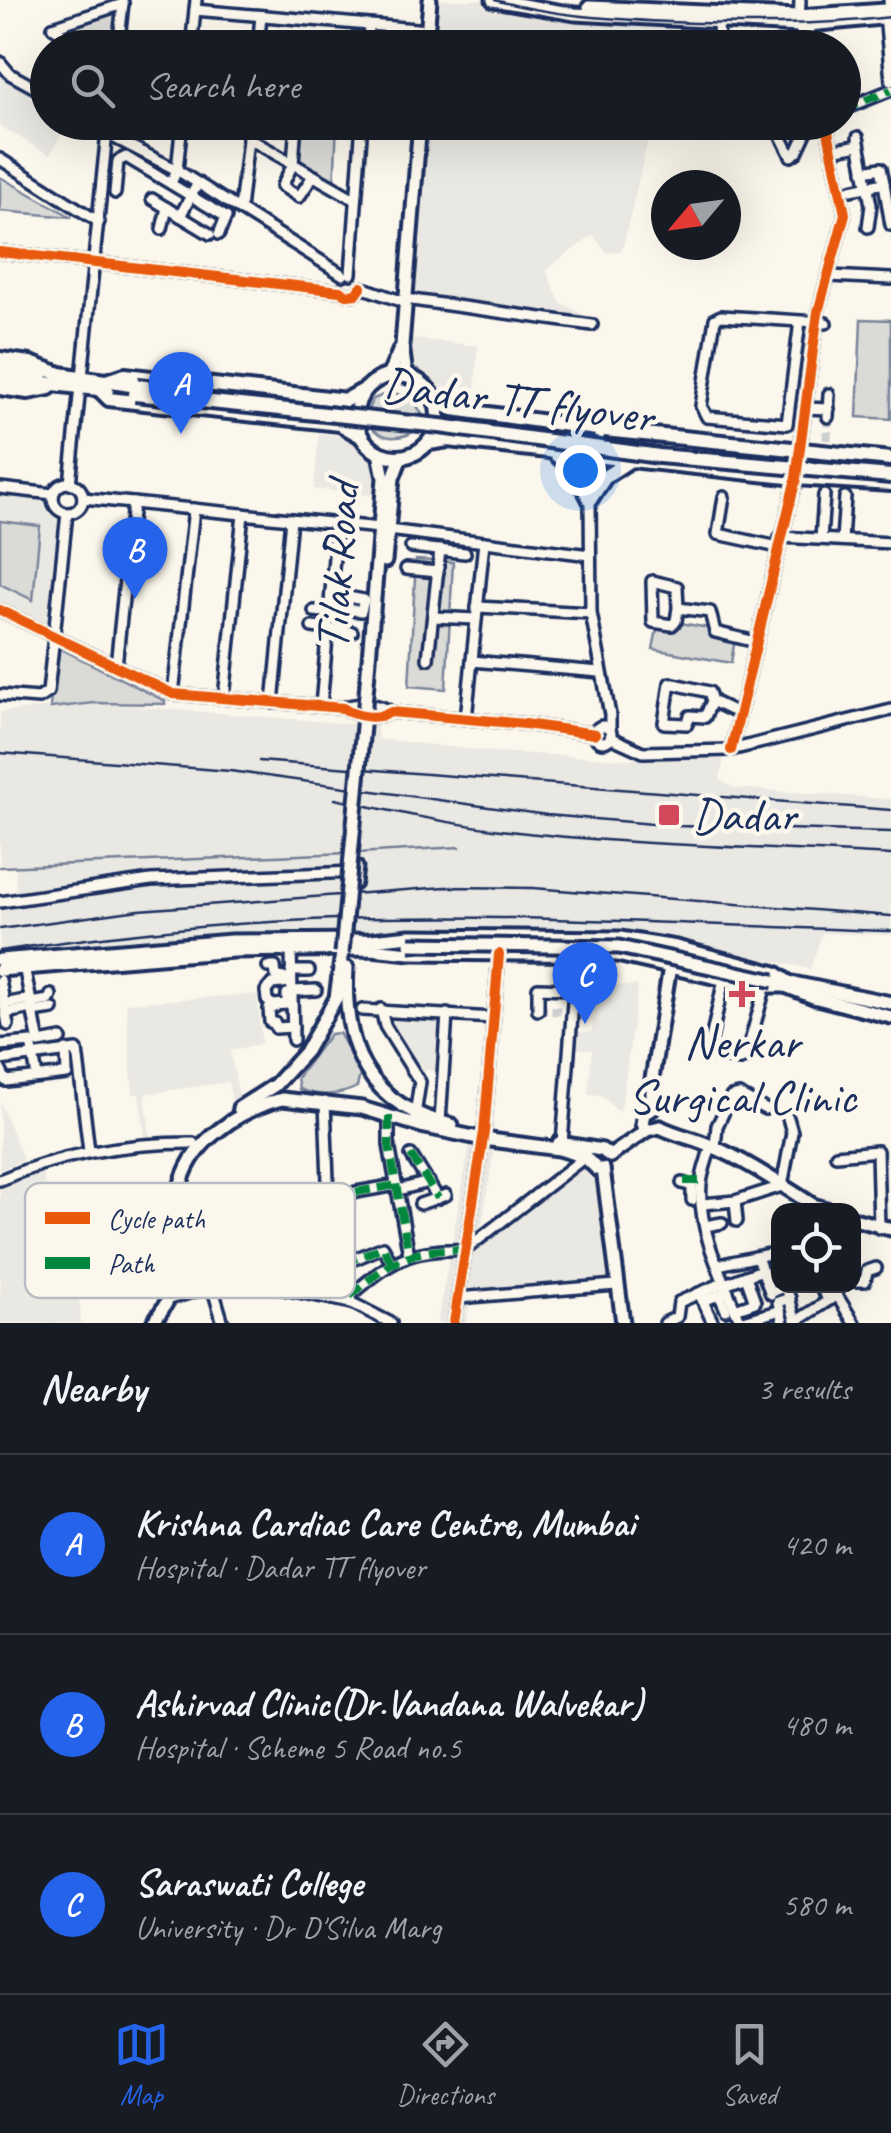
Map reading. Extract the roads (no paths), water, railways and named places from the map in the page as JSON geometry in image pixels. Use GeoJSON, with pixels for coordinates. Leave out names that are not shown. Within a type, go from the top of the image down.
{"type":"FeatureCollection","features":[{"type":"Feature","properties":{"kind":"highway"},"geometry":{"type":"LineString","coordinates":[[0,358],[30,362],[61,379]]}},
{"type":"Feature","properties":{"kind":"highway"},"geometry":{"type":"LineString","coordinates":[[0,368],[28,377]]}},
{"type":"Feature","properties":{"kind":"highway"},"geometry":{"type":"LineString","coordinates":[[103,385],[125,375],[346,400],[376,380],[406,375],[418,380],[436,401],[453,409],[798,452],[826,447],[891,459]]}},
{"type":"Feature","properties":{"kind":"highway"},"geometry":{"type":"LineString","coordinates":[[0,378],[61,379],[136,390]]}},
{"type":"Feature","properties":{"kind":"highway"},"geometry":{"type":"LineString","coordinates":[[0,388],[28,392],[61,379]]}},
{"type":"Feature","properties":{"kind":"highway"},"geometry":{"type":"LineString","coordinates":[[103,385],[109,399],[340,424],[362,436],[380,453],[401,457],[429,443],[438,423],[436,401]]}},
{"type":"Feature","properties":{"kind":"highway","name":"Dadar TT flyover"},"geometry":{"type":"LineString","coordinates":[[136,390],[441,418],[660,448],[891,468]]}},
{"type":"Feature","properties":{"kind":"highway","name":"Dadar TT flyover"},"geometry":{"type":"LineString","coordinates":[[136,390],[659,456],[891,476]]}},
{"type":"Feature","properties":{"kind":"highway"},"geometry":{"type":"LineString","coordinates":[[362,436],[356,413],[364,390]]}},
{"type":"Feature","properties":{"kind":"highway"},"geometry":{"type":"LineString","coordinates":[[508,416],[508,446]]}},
{"type":"Feature","properties":{"kind":"highway"},"geometry":{"type":"LineString","coordinates":[[680,439],[680,465]]}},
{"type":"Feature","properties":{"kind":"highway"},"geometry":{"type":"LineString","coordinates":[[429,443],[448,440],[796,478],[891,484]]}},
{"type":"Feature","properties":{"kind":"highway"},"geometry":{"type":"LineString","coordinates":[[552,451],[576,472],[590,500],[606,476],[631,460]]}},
{"type":"Feature","properties":{"kind":"main road"},"geometry":{"type":"LineString","coordinates":[[428,30],[430,0]]}},
{"type":"Feature","properties":{"kind":"main road"},"geometry":{"type":"LineString","coordinates":[[493,0],[576,14],[623,12]]}},
{"type":"Feature","properties":{"kind":"main road"},"geometry":{"type":"LineString","coordinates":[[535,0],[623,12],[715,18],[889,11]]}},
{"type":"Feature","properties":{"kind":"main road"},"geometry":{"type":"LineString","coordinates":[[406,375],[402,345],[404,299],[418,140]]}},
{"type":"Feature","properties":{"kind":"main road"},"geometry":{"type":"LineString","coordinates":[[389,375],[402,345]]}},
{"type":"Feature","properties":{"kind":"main road","name":"Tilak Road"},"geometry":{"type":"LineString","coordinates":[[380,453],[384,529]]}},
{"type":"Feature","properties":{"kind":"main road","name":"Tilak Road"},"geometry":{"type":"LineString","coordinates":[[345,953],[384,529],[401,457]]}},
{"type":"Feature","properties":{"kind":"main road"},"geometry":{"type":"LineString","coordinates":[[0,970],[225,951],[371,944],[410,936],[620,938],[676,947],[776,973],[779,986]]}},
{"type":"Feature","properties":{"kind":"main road"},"geometry":{"type":"LineString","coordinates":[[0,960],[232,941],[619,947],[891,1017]]}},
{"type":"Feature","properties":{"kind":"main road"},"geometry":{"type":"LineString","coordinates":[[371,944],[499,954],[617,955],[669,965],[724,982],[891,1003]]}},
{"type":"Feature","properties":{"kind":"main road"},"geometry":{"type":"LineString","coordinates":[[373,1079],[396,1105],[416,1115],[484,1136],[562,1143],[605,1152],[653,1126],[660,1112],[652,1109],[652,1079],[669,965],[676,947]]}},
{"type":"Feature","properties":{"kind":"main road"},"geometry":{"type":"LineString","coordinates":[[173,1183],[181,1158],[193,1143],[266,1092],[320,1029],[336,998],[345,953]]}},
{"type":"Feature","properties":{"kind":"main road"},"geometry":{"type":"LineString","coordinates":[[345,953],[350,1031],[376,1092],[373,1100],[362,1108]]}},
{"type":"Feature","properties":{"kind":"main road"},"geometry":{"type":"LineString","coordinates":[[320,1029],[340,1023],[350,1031]]}},
{"type":"Feature","properties":{"kind":"main road"},"geometry":{"type":"LineString","coordinates":[[288,1070],[289,1089],[303,1100]]}},
{"type":"Feature","properties":{"kind":"main road"},"geometry":{"type":"LineString","coordinates":[[181,1183],[198,1148],[232,1120],[282,1099],[362,1108],[559,1149],[588,1160],[597,1169],[610,1164],[605,1152]]}},
{"type":"Feature","properties":{"kind":"main road"},"geometry":{"type":"LineString","coordinates":[[653,1126],[690,1133],[693,1139],[713,1146],[807,1203]]}},
{"type":"Feature","properties":{"kind":"main road"},"geometry":{"type":"LineString","coordinates":[[603,1169],[622,1323]]}},
{"type":"Feature","properties":{"kind":"main road"},"geometry":{"type":"LineString","coordinates":[[861,1221],[885,1229]]}},
{"type":"Feature","properties":{"kind":"main road"},"geometry":{"type":"LineString","coordinates":[[144,1323],[160,1298]]}},
{"type":"Feature","properties":{"kind":"main road"},"geometry":{"type":"LineString","coordinates":[[153,1323],[168,1299]]}},
{"type":"Feature","properties":{"kind":"street"},"geometry":{"type":"LineString","coordinates":[[58,30],[53,26],[123,2],[120,30]]}},
{"type":"Feature","properties":{"kind":"street"},"geometry":{"type":"LineString","coordinates":[[193,30],[196,5],[262,16],[428,30]]}},
{"type":"Feature","properties":{"kind":"street"},"geometry":{"type":"LineString","coordinates":[[889,11],[891,81]]}},
{"type":"Feature","properties":{"kind":"street"},"geometry":{"type":"LineString","coordinates":[[260,30],[262,16]]}},
{"type":"Feature","properties":{"kind":"street"},"geometry":{"type":"LineString","coordinates":[[715,18],[717,30]]}},
{"type":"Feature","properties":{"kind":"street"},"geometry":{"type":"LineString","coordinates":[[370,26],[370,30]]}},
{"type":"Feature","properties":{"kind":"street"},"geometry":{"type":"LineString","coordinates":[[0,62],[5,74],[30,87]]}},
{"type":"Feature","properties":{"kind":"street"},"geometry":{"type":"LineString","coordinates":[[861,102],[891,90]]}},
{"type":"Feature","properties":{"kind":"street"},"geometry":{"type":"LineString","coordinates":[[70,484],[109,140]]}},
{"type":"Feature","properties":{"kind":"street"},"geometry":{"type":"LineString","coordinates":[[125,140],[347,274],[361,287],[404,299],[592,324]]}},
{"type":"Feature","properties":{"kind":"street"},"geometry":{"type":"LineString","coordinates":[[166,180],[178,140]]}},
{"type":"Feature","properties":{"kind":"street"},"geometry":{"type":"LineString","coordinates":[[240,209],[248,140]]}},
{"type":"Feature","properties":{"kind":"street"},"geometry":{"type":"LineString","coordinates":[[251,140],[356,200]]}},
{"type":"Feature","properties":{"kind":"street"},"geometry":{"type":"LineString","coordinates":[[295,140],[293,164],[282,186],[297,197],[313,176]]}},
{"type":"Feature","properties":{"kind":"street"},"geometry":{"type":"LineString","coordinates":[[340,291],[338,282],[347,274],[361,140]]}},
{"type":"Feature","properties":{"kind":"street"},"geometry":{"type":"LineString","coordinates":[[782,140],[793,156],[801,140]]}},
{"type":"Feature","properties":{"kind":"street"},"geometry":{"type":"LineString","coordinates":[[731,750],[796,478],[807,395],[845,214],[830,140]]}},
{"type":"Feature","properties":{"kind":"street"},"geometry":{"type":"LineString","coordinates":[[832,150],[859,141],[871,207],[868,227]]}},
{"type":"Feature","properties":{"kind":"street"},"geometry":{"type":"LineString","coordinates":[[144,181],[146,153]]}},
{"type":"Feature","properties":{"kind":"street"},"geometry":{"type":"LineString","coordinates":[[104,176],[116,183],[118,161],[123,157],[227,218],[214,234],[152,198]]}},
{"type":"Feature","properties":{"kind":"street"},"geometry":{"type":"LineString","coordinates":[[0,159],[100,222]]}},
{"type":"Feature","properties":{"kind":"street"},"geometry":{"type":"LineString","coordinates":[[864,171],[886,168],[884,183],[891,225]]}},
{"type":"Feature","properties":{"kind":"street"},"geometry":{"type":"LineString","coordinates":[[181,190],[188,177]]}},
{"type":"Feature","properties":{"kind":"street"},"geometry":{"type":"LineString","coordinates":[[851,190],[884,183]]}},
{"type":"Feature","properties":{"kind":"street"},"geometry":{"type":"LineString","coordinates":[[180,216],[203,186]]}},
{"type":"Feature","properties":{"kind":"street"},"geometry":{"type":"LineString","coordinates":[[216,211],[223,199]]}},
{"type":"Feature","properties":{"kind":"street"},"geometry":{"type":"LineString","coordinates":[[871,207],[889,205]]}},
{"type":"Feature","properties":{"kind":"street"},"geometry":{"type":"LineString","coordinates":[[162,228],[167,208]]}},
{"type":"Feature","properties":{"kind":"street"},"geometry":{"type":"LineString","coordinates":[[0,252],[352,295],[361,287]]}},
{"type":"Feature","properties":{"kind":"street"},"geometry":{"type":"LineString","coordinates":[[830,276],[891,279]]}},
{"type":"Feature","properties":{"kind":"street"},"geometry":{"type":"LineString","coordinates":[[800,321],[789,422],[784,426],[711,419],[702,408],[715,319],[721,316],[822,322]]}},
{"type":"Feature","properties":{"kind":"street"},"geometry":{"type":"LineString","coordinates":[[792,394],[807,395]]}},
{"type":"Feature","properties":{"kind":"street"},"geometry":{"type":"LineString","coordinates":[[805,408],[828,413],[829,394]]}},
{"type":"Feature","properties":{"kind":"street"},"geometry":{"type":"LineString","coordinates":[[600,430],[590,500],[591,613],[610,733]]}},
{"type":"Feature","properties":{"kind":"street"},"geometry":{"type":"LineString","coordinates":[[53,494],[58,487],[70,484],[78,488],[80,508],[67,514]]}},
{"type":"Feature","properties":{"kind":"street"},"geometry":{"type":"LineString","coordinates":[[0,488],[53,494]]}},
{"type":"Feature","properties":{"kind":"street"},"geometry":{"type":"LineString","coordinates":[[53,494],[57,509],[67,514]]}},
{"type":"Feature","properties":{"kind":"street"},"geometry":{"type":"LineString","coordinates":[[822,539],[824,495]]}},
{"type":"Feature","properties":{"kind":"street"},"geometry":{"type":"LineString","coordinates":[[842,540],[845,496]]}},
{"type":"Feature","properties":{"kind":"street"},"geometry":{"type":"LineString","coordinates":[[82,498],[337,523],[590,555]]}},
{"type":"Feature","properties":{"kind":"street"},"geometry":{"type":"LineString","coordinates":[[724,498],[718,534],[779,542],[822,539],[891,543]]}},
{"type":"Feature","properties":{"kind":"street"},"geometry":{"type":"LineString","coordinates":[[116,666],[133,503]]}},
{"type":"Feature","properties":{"kind":"street"},"geometry":{"type":"LineString","coordinates":[[173,694],[194,509]]}},
{"type":"Feature","properties":{"kind":"street"},"geometry":{"type":"LineString","coordinates":[[0,695],[39,698],[47,694],[67,514]]}},
{"type":"Feature","properties":{"kind":"street"},"geometry":{"type":"LineString","coordinates":[[224,698],[243,514]]}},
{"type":"Feature","properties":{"kind":"street"},"geometry":{"type":"LineString","coordinates":[[273,702],[291,519]]}},
{"type":"Feature","properties":{"kind":"street"},"geometry":{"type":"LineString","coordinates":[[321,706],[324,611],[331,594],[337,523]]}},
{"type":"Feature","properties":{"kind":"street"},"geometry":{"type":"LineString","coordinates":[[428,660],[438,572],[453,538]]}},
{"type":"Feature","properties":{"kind":"street"},"geometry":{"type":"LineString","coordinates":[[466,719],[484,542]]}},
{"type":"Feature","properties":{"kind":"street"},"geometry":{"type":"LineString","coordinates":[[411,547],[465,553]]}},
{"type":"Feature","properties":{"kind":"street"},"geometry":{"type":"LineString","coordinates":[[406,569],[438,572]]}},
{"type":"Feature","properties":{"kind":"street"},"geometry":{"type":"LineString","coordinates":[[652,580],[677,587],[678,608],[672,624],[653,622],[652,580]]}},
{"type":"Feature","properties":{"kind":"street"},"geometry":{"type":"LineString","coordinates":[[324,611],[362,611],[364,600],[331,594]]}},
{"type":"Feature","properties":{"kind":"street"},"geometry":{"type":"LineString","coordinates":[[477,607],[591,613]]}},
{"type":"Feature","properties":{"kind":"street"},"geometry":{"type":"LineString","coordinates":[[678,608],[710,612],[715,632],[756,642]]}},
{"type":"Feature","properties":{"kind":"street"},"geometry":{"type":"LineString","coordinates":[[0,610],[173,694],[343,708],[351,714],[382,717],[391,712],[595,734],[601,726],[643,752],[731,750],[891,710]]}},
{"type":"Feature","properties":{"kind":"street"},"geometry":{"type":"LineString","coordinates":[[324,611],[354,615]]}},
{"type":"Feature","properties":{"kind":"street"},"geometry":{"type":"LineString","coordinates":[[433,617],[476,619]]}},
{"type":"Feature","properties":{"kind":"street"},"geometry":{"type":"LineString","coordinates":[[312,626],[352,632]]}},
{"type":"Feature","properties":{"kind":"street"},"geometry":{"type":"LineString","coordinates":[[472,661],[600,672]]}},
{"type":"Feature","properties":{"kind":"street"},"geometry":{"type":"LineString","coordinates":[[712,701],[705,717],[690,716],[687,724],[664,723],[670,683],[709,692],[712,701],[739,714]]}},
{"type":"Feature","properties":{"kind":"street"},"geometry":{"type":"LineString","coordinates":[[0,902],[150,880],[352,872]]}},
{"type":"Feature","properties":{"kind":"street"},"geometry":{"type":"LineString","coordinates":[[562,1143],[568,1011],[578,938]]}},
{"type":"Feature","properties":{"kind":"street"},"geometry":{"type":"LineString","coordinates":[[290,950],[293,1040]]}},
{"type":"Feature","properties":{"kind":"street"},"geometry":{"type":"LineString","coordinates":[[454,1323],[484,1136],[499,954]]}},
{"type":"Feature","properties":{"kind":"street"},"geometry":{"type":"LineString","coordinates":[[24,966],[40,1044],[61,1039]]}},
{"type":"Feature","properties":{"kind":"street"},"geometry":{"type":"LineString","coordinates":[[268,967],[275,967],[278,978],[316,990]]}},
{"type":"Feature","properties":{"kind":"street"},"geometry":{"type":"LineString","coordinates":[[290,981],[309,971]]}},
{"type":"Feature","properties":{"kind":"street"},"geometry":{"type":"LineString","coordinates":[[0,980],[8,1025]]}},
{"type":"Feature","properties":{"kind":"street"},"geometry":{"type":"LineString","coordinates":[[724,982],[710,1047],[712,1054],[740,1060],[746,1058],[779,986]]}},
{"type":"Feature","properties":{"kind":"street"},"geometry":{"type":"LineString","coordinates":[[538,1010],[539,987],[574,989]]}},
{"type":"Feature","properties":{"kind":"street"},"geometry":{"type":"LineString","coordinates":[[32,1006],[49,1000],[51,995]]}},
{"type":"Feature","properties":{"kind":"street"},"geometry":{"type":"LineString","coordinates":[[6,1006],[52,1009]]}},
{"type":"Feature","properties":{"kind":"street"},"geometry":{"type":"LineString","coordinates":[[287,1007],[270,1008],[270,1022],[275,1022],[277,1029],[293,1027]]}},
{"type":"Feature","properties":{"kind":"street"},"geometry":{"type":"LineString","coordinates":[[381,1009],[385,1026],[420,1082],[416,1115]]}},
{"type":"Feature","properties":{"kind":"street"},"geometry":{"type":"LineString","coordinates":[[362,1010],[494,1018]]}},
{"type":"Feature","properties":{"kind":"street"},"geometry":{"type":"LineString","coordinates":[[440,1122],[447,1014]]}},
{"type":"Feature","properties":{"kind":"street"},"geometry":{"type":"LineString","coordinates":[[0,1045],[30,1042],[37,1078]]}},
{"type":"Feature","properties":{"kind":"street"},"geometry":{"type":"LineString","coordinates":[[0,1060],[66,1050],[78,1052],[89,1150]]}},
{"type":"Feature","properties":{"kind":"street"},"geometry":{"type":"LineString","coordinates":[[0,1069],[6,1082],[67,1074],[66,1050]]}},
{"type":"Feature","properties":{"kind":"street"},"geometry":{"type":"LineString","coordinates":[[48,1052],[50,1064]]}},
{"type":"Feature","properties":{"kind":"street"},"geometry":{"type":"LineString","coordinates":[[765,1109],[740,1095],[731,1096],[717,1126],[701,1193],[705,1226],[741,1323],[774,1312]]}},
{"type":"Feature","properties":{"kind":"street"},"geometry":{"type":"LineString","coordinates":[[325,1102],[329,1183]]}},
{"type":"Feature","properties":{"kind":"street"},"geometry":{"type":"LineString","coordinates":[[390,1116],[389,1145],[409,1256]]}},
{"type":"Feature","properties":{"kind":"street"},"geometry":{"type":"LineString","coordinates":[[683,1182],[701,1193],[734,1201],[782,1186],[792,1132],[788,1118]]}},
{"type":"Feature","properties":{"kind":"street"},"geometry":{"type":"LineString","coordinates":[[0,1180],[29,1167],[89,1150],[193,1143]]}},
{"type":"Feature","properties":{"kind":"street"},"geometry":{"type":"LineString","coordinates":[[836,1155],[877,1152],[885,1229]]}},
{"type":"Feature","properties":{"kind":"street"},"geometry":{"type":"LineString","coordinates":[[411,1155],[442,1196],[420,1204]]}},
{"type":"Feature","properties":{"kind":"street"},"geometry":{"type":"LineString","coordinates":[[355,1296],[391,1262],[444,1250],[466,1250],[588,1160]]}},
{"type":"Feature","properties":{"kind":"street"},"geometry":{"type":"LineString","coordinates":[[356,1192],[429,1182]]}},
{"type":"Feature","properties":{"kind":"street"},"geometry":{"type":"LineString","coordinates":[[734,1201],[737,1221]]}},
{"type":"Feature","properties":{"kind":"street"},"geometry":{"type":"LineString","coordinates":[[705,1226],[722,1223]]}},
{"type":"Feature","properties":{"kind":"street"},"geometry":{"type":"LineString","coordinates":[[355,1259],[382,1247],[391,1262]]}},
{"type":"Feature","properties":{"kind":"street"},"geometry":{"type":"LineString","coordinates":[[718,1265],[771,1254]]}},
{"type":"Feature","properties":{"kind":"street"},"geometry":{"type":"LineString","coordinates":[[758,1257],[771,1288]]}},
{"type":"Feature","properties":{"kind":"street"},"geometry":{"type":"LineString","coordinates":[[861,1281],[865,1281],[867,1271],[876,1268]]}},
{"type":"Feature","properties":{"kind":"street"},"geometry":{"type":"LineString","coordinates":[[668,1322],[677,1316],[679,1302],[703,1298],[762,1270]]}},
{"type":"Feature","properties":{"kind":"street"},"geometry":{"type":"LineString","coordinates":[[733,1309],[755,1302],[746,1276]]}},
{"type":"Feature","properties":{"kind":"street"},"geometry":{"type":"LineString","coordinates":[[458,1298],[616,1285]]}},
{"type":"Feature","properties":{"kind":"street"},"geometry":{"type":"LineString","coordinates":[[788,1293],[796,1323],[833,1298]]}},
{"type":"Feature","properties":{"kind":"street"},"geometry":{"type":"LineString","coordinates":[[827,1293],[854,1323]]}},
{"type":"Feature","properties":{"kind":"street"},"geometry":{"type":"LineString","coordinates":[[832,1293],[833,1298]]}},
{"type":"Feature","properties":{"kind":"street"},"geometry":{"type":"LineString","coordinates":[[216,1298],[223,1323]]}},
{"type":"Feature","properties":{"kind":"street"},"geometry":{"type":"LineString","coordinates":[[341,1298],[391,1323]]}},
{"type":"Feature","properties":{"kind":"street"},"geometry":{"type":"LineString","coordinates":[[703,1298],[713,1318]]}},
{"type":"Feature","properties":{"kind":"street"},"geometry":{"type":"LineString","coordinates":[[783,1323],[778,1302],[790,1298]]}},
{"type":"Feature","properties":{"kind":"street"},"geometry":{"type":"LineString","coordinates":[[756,1323],[769,1319],[771,1323]]}},
{"type":"Feature","properties":{"kind":"waterway"},"geometry":{"type":"LineString","coordinates":[[357,853],[460,847]]}},
{"type":"Feature","properties":{"kind":"waterway"},"geometry":{"type":"LineString","coordinates":[[0,867],[349,853]]}},
{"type":"Feature","properties":{"kind":"tunnel"},"geometry":{"type":"LineString","coordinates":[[827,440],[828,417]]}},
{"type":"Feature","properties":{"kind":"tunnel"},"geometry":{"type":"LineString","coordinates":[[538,1010],[564,1011]]}},
{"type":"Feature","properties":{"kind":"railway"},"geometry":{"type":"LineString","coordinates":[[495,0],[559,13],[669,22],[780,24],[891,17]]}},
{"type":"Feature","properties":{"kind":"railway"},"geometry":{"type":"LineString","coordinates":[[0,753],[230,771],[547,815],[677,826],[891,832]]}},
{"type":"Feature","properties":{"kind":"railway"},"geometry":{"type":"LineString","coordinates":[[259,761],[891,810]]}},
{"type":"Feature","properties":{"kind":"railway"},"geometry":{"type":"LineString","coordinates":[[335,799],[459,824],[550,835],[891,855]]}},
{"type":"Feature","properties":{"kind":"railway"},"geometry":{"type":"LineString","coordinates":[[0,929],[139,910],[445,887],[533,888],[891,916]]}},
{"type":"Feature","properties":{"kind":"railway"},"geometry":{"type":"LineString","coordinates":[[0,951],[191,928],[336,919],[511,918],[891,931]]}},
{"type":"Feature","properties":{"kind":"place","name":"Krishna Cardiac Care Centre, Mumbai"},"geometry":{"type":"Point","coordinates":[181,434]}},
{"type":"Feature","properties":{"kind":"place","name":"Ashirvad Clinic(Dr.Vandana Walvekar)"},"geometry":{"type":"Point","coordinates":[135,599]}},
{"type":"Feature","properties":{"kind":"place","name":"Dadar"},"geometry":{"type":"Point","coordinates":[669,815]}},
{"type":"Feature","properties":{"kind":"place","name":"Nerkar Surgical Clinic"},"geometry":{"type":"Point","coordinates":[742,994]}},
{"type":"Feature","properties":{"kind":"place","name":"Saraswati College"},"geometry":{"type":"Point","coordinates":[585,1024]}}]}
